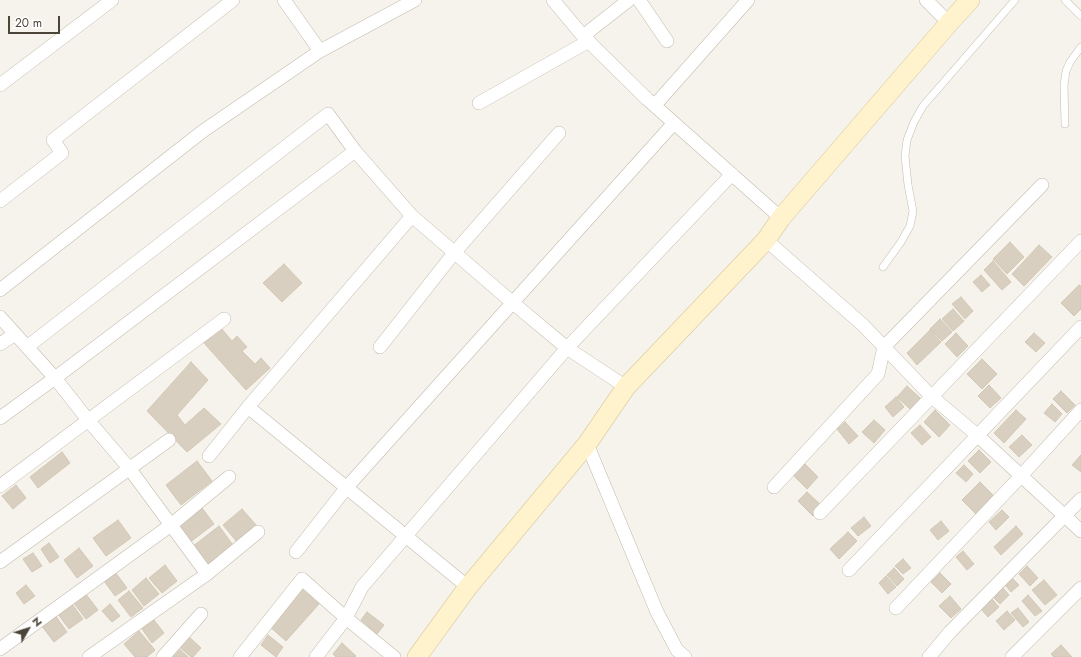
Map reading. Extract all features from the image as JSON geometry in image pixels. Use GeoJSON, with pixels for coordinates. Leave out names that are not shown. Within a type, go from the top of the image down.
{"type":"FeatureCollection","features":[{"type":"Feature","properties":{"kind":"street"},"geometry":{"type":"LineString","coordinates":[[0,85],[112,0]]}},
{"type":"Feature","properties":{"kind":"street"},"geometry":{"type":"LineString","coordinates":[[0,202],[62,153],[53,140],[233,0]]}},
{"type":"Feature","properties":{"kind":"street"},"geometry":{"type":"LineString","coordinates":[[284,0],[320,51]]}},
{"type":"Feature","properties":{"kind":"street"},"geometry":{"type":"LineString","coordinates":[[0,290],[203,131],[320,51],[415,0]]}},
{"type":"Feature","properties":{"kind":"street"},"geometry":{"type":"LineString","coordinates":[[553,0],[586,39],[654,105],[781,218]]}},
{"type":"Feature","properties":{"kind":"street"},"geometry":{"type":"LineString","coordinates":[[479,103],[586,39],[629,0]]}},
{"type":"Feature","properties":{"kind":"street"},"geometry":{"type":"LineString","coordinates":[[639,0],[667,41]]}},
{"type":"Feature","properties":{"kind":"street"},"geometry":{"type":"LineString","coordinates":[[654,105],[748,0]]}},
{"type":"Feature","properties":{"kind":"street"},"geometry":{"type":"LineString","coordinates":[[926,0],[949,23]]}},
{"type":"Feature","properties":{"kind":"street"},"geometry":{"type":"LineString","coordinates":[[417,657],[468,587],[587,444],[626,387],[766,240],[781,218],[970,0]]}},
{"type":"Feature","properties":{"kind":"street"},"geometry":{"type":"LineString","coordinates":[[27,347],[328,114],[355,151],[412,216],[513,304],[567,348],[626,387]]}},
{"type":"Feature","properties":{"kind":"street"},"geometry":{"type":"LineString","coordinates":[[296,552],[347,488],[674,123]]}},
{"type":"Feature","properties":{"kind":"street"},"geometry":{"type":"LineString","coordinates":[[380,347],[454,253],[559,133]]}},
{"type":"Feature","properties":{"kind":"street"},"geometry":{"type":"LineString","coordinates":[[0,418],[355,151]]}},
{"type":"Feature","properties":{"kind":"street"},"geometry":{"type":"LineString","coordinates":[[316,657],[346,618],[362,587],[567,348],[732,174]]}},
{"type":"Feature","properties":{"kind":"street"},"geometry":{"type":"LineString","coordinates":[[774,487],[878,374],[884,347],[1042,185]]}},
{"type":"Feature","properties":{"kind":"street"},"geometry":{"type":"LineString","coordinates":[[209,456],[248,407],[412,216]]}},
{"type":"Feature","properties":{"kind":"street"},"geometry":{"type":"LineString","coordinates":[[766,240],[863,325],[931,396],[977,435],[1081,531]]}},
{"type":"Feature","properties":{"kind":"street"},"geometry":{"type":"LineString","coordinates":[[820,513],[1081,241]]}},
{"type":"Feature","properties":{"kind":"street"},"geometry":{"type":"LineString","coordinates":[[0,318],[55,378],[129,468],[207,574]]}},
{"type":"Feature","properties":{"kind":"street"},"geometry":{"type":"LineString","coordinates":[[0,486],[224,319]]}},
{"type":"Feature","properties":{"kind":"street"},"geometry":{"type":"LineString","coordinates":[[849,570],[1081,327]]}},
{"type":"Feature","properties":{"kind":"street"},"geometry":{"type":"LineString","coordinates":[[0,344],[15,334]]}},
{"type":"Feature","properties":{"kind":"street"},"geometry":{"type":"LineString","coordinates":[[248,407],[468,587]]}},
{"type":"Feature","properties":{"kind":"street"},"geometry":{"type":"LineString","coordinates":[[896,608],[1021,476],[1081,410]]}},
{"type":"Feature","properties":{"kind":"street"},"geometry":{"type":"LineString","coordinates":[[0,562],[169,440]]}},
{"type":"Feature","properties":{"kind":"street"},"geometry":{"type":"LineString","coordinates":[[587,444],[657,612],[677,650],[685,657]]}},
{"type":"Feature","properties":{"kind":"street"},"geometry":{"type":"LineString","coordinates":[[0,649],[171,524],[229,477]]}},
{"type":"Feature","properties":{"kind":"street"},"geometry":{"type":"LineString","coordinates":[[929,657],[950,632],[1081,499]]}},
{"type":"Feature","properties":{"kind":"street"},"geometry":{"type":"LineString","coordinates":[[89,657],[207,574],[258,532]]}},
{"type":"Feature","properties":{"kind":"street"},"geometry":{"type":"LineString","coordinates":[[240,657],[302,579],[346,618],[394,657]]}},
{"type":"Feature","properties":{"kind":"street"},"geometry":{"type":"LineString","coordinates":[[1012,657],[1081,588]]}},
{"type":"Feature","properties":{"kind":"street"},"geometry":{"type":"LineString","coordinates":[[163,657],[201,614]]}},
{"type":"Feature","properties":{"kind":"lane"},"geometry":{"type":"LineString","coordinates":[[883,267],[901,242],[910,226],[913,211],[908,185],[905,156],[907,140],[914,122],[923,106],[1015,0]]}},
{"type":"Feature","properties":{"kind":"lane"},"geometry":{"type":"LineString","coordinates":[[1065,0],[1081,16]]}},
{"type":"Feature","properties":{"kind":"lane"},"geometry":{"type":"LineString","coordinates":[[1075,10],[1081,4]]}},
{"type":"Feature","properties":{"kind":"lane"},"geometry":{"type":"LineString","coordinates":[[1065,124],[1064,86],[1066,71],[1070,62],[1081,47]]}},
{"type":"Feature","properties":{"kind":"building"},"geometry":{"type":"Polygon","coordinates":[[[1010,242],[1024,257],[1007,274],[993,259],[1010,242]]]}},
{"type":"Feature","properties":{"kind":"building"},"geometry":{"type":"Polygon","coordinates":[[[1039,245],[1052,257],[1024,286],[1012,274],[1039,245]]]}},
{"type":"Feature","properties":{"kind":"building"},"geometry":{"type":"Polygon","coordinates":[[[993,261],[1011,282],[1002,290],[984,270],[993,261]]]}},
{"type":"Feature","properties":{"kind":"building"},"geometry":{"type":"Polygon","coordinates":[[[284,264],[302,283],[282,302],[263,283],[284,264]]]}},
{"type":"Feature","properties":{"kind":"building"},"geometry":{"type":"Polygon","coordinates":[[[981,275],[990,285],[982,292],[973,282],[981,275]]]}},
{"type":"Feature","properties":{"kind":"building"},"geometry":{"type":"Polygon","coordinates":[[[1079,285],[1081,286],[1081,309],[1074,316],[1061,303],[1079,285]]]}},
{"type":"Feature","properties":{"kind":"building"},"geometry":{"type":"Polygon","coordinates":[[[961,297],[973,311],[965,319],[952,304],[961,297]]]}},
{"type":"Feature","properties":{"kind":"building"},"geometry":{"type":"Polygon","coordinates":[[[953,309],[964,321],[953,331],[942,319],[953,309]]]}},
{"type":"Feature","properties":{"kind":"building"},"geometry":{"type":"Polygon","coordinates":[[[940,319],[952,332],[942,341],[930,329],[940,319]]]}},
{"type":"Feature","properties":{"kind":"building"},"geometry":{"type":"Polygon","coordinates":[[[221,328],[232,341],[237,336],[247,347],[242,351],[255,364],[261,358],[270,368],[246,390],[204,343],[221,328]]]}},
{"type":"Feature","properties":{"kind":"building"},"geometry":{"type":"Polygon","coordinates":[[[930,330],[941,342],[917,365],[907,353],[930,330]]]}},
{"type":"Feature","properties":{"kind":"building"},"geometry":{"type":"Polygon","coordinates":[[[956,333],[968,346],[957,357],[945,344],[956,333]]]}},
{"type":"Feature","properties":{"kind":"building"},"geometry":{"type":"Polygon","coordinates":[[[1034,333],[1045,343],[1036,352],[1025,342],[1034,333]]]}},
{"type":"Feature","properties":{"kind":"building"},"geometry":{"type":"Polygon","coordinates":[[[982,359],[997,374],[982,389],[967,374],[982,359]]]}},
{"type":"Feature","properties":{"kind":"building"},"geometry":{"type":"Polygon","coordinates":[[[191,362],[208,380],[177,415],[185,425],[204,408],[221,424],[187,452],[147,411],[191,362]]]}},
{"type":"Feature","properties":{"kind":"building"},"geometry":{"type":"Polygon","coordinates":[[[989,385],[1001,398],[990,408],[978,396],[989,385]]]}},
{"type":"Feature","properties":{"kind":"building"},"geometry":{"type":"Polygon","coordinates":[[[907,386],[920,398],[910,409],[897,397],[907,386]]]}},
{"type":"Feature","properties":{"kind":"building"},"geometry":{"type":"Polygon","coordinates":[[[1061,391],[1075,405],[1067,413],[1053,399],[1061,391]]]}},
{"type":"Feature","properties":{"kind":"building"},"geometry":{"type":"Polygon","coordinates":[[[896,397],[904,407],[893,417],[885,407],[896,397]]]}},
{"type":"Feature","properties":{"kind":"building"},"geometry":{"type":"Polygon","coordinates":[[[1052,404],[1062,414],[1055,422],[1044,413],[1052,404]]]}},
{"type":"Feature","properties":{"kind":"building"},"geometry":{"type":"Polygon","coordinates":[[[935,410],[950,425],[939,437],[924,422],[935,410]]]}},
{"type":"Feature","properties":{"kind":"building"},"geometry":{"type":"Polygon","coordinates":[[[1016,410],[1026,419],[1004,443],[994,433],[1016,410]]]}},
{"type":"Feature","properties":{"kind":"building"},"geometry":{"type":"Polygon","coordinates":[[[874,420],[885,430],[874,443],[862,432],[874,420]]]}},
{"type":"Feature","properties":{"kind":"building"},"geometry":{"type":"Polygon","coordinates":[[[845,422],[858,436],[849,444],[837,429],[845,422]]]}},
{"type":"Feature","properties":{"kind":"building"},"geometry":{"type":"Polygon","coordinates":[[[920,425],[931,437],[922,445],[911,433],[920,425]]]}},
{"type":"Feature","properties":{"kind":"building"},"geometry":{"type":"Polygon","coordinates":[[[1022,435],[1032,445],[1019,457],[1009,447],[1022,435]]]}},
{"type":"Feature","properties":{"kind":"building"},"geometry":{"type":"Polygon","coordinates":[[[979,450],[991,462],[980,473],[968,461],[979,450]]]}},
{"type":"Feature","properties":{"kind":"building"},"geometry":{"type":"Polygon","coordinates":[[[62,452],[70,463],[38,488],[30,477],[62,452]]]}},
{"type":"Feature","properties":{"kind":"building"},"geometry":{"type":"Polygon","coordinates":[[[1081,455],[1081,472],[1072,465],[1081,455]]]}},
{"type":"Feature","properties":{"kind":"building"},"geometry":{"type":"Polygon","coordinates":[[[197,461],[212,481],[181,505],[166,485],[197,461]]]}},
{"type":"Feature","properties":{"kind":"building"},"geometry":{"type":"Polygon","coordinates":[[[805,464],[818,477],[807,489],[794,476],[805,464]]]}},
{"type":"Feature","properties":{"kind":"building"},"geometry":{"type":"Polygon","coordinates":[[[964,465],[973,474],[966,482],[956,473],[964,465]]]}},
{"type":"Feature","properties":{"kind":"building"},"geometry":{"type":"Polygon","coordinates":[[[980,482],[994,496],[976,514],[962,500],[980,482]]]}},
{"type":"Feature","properties":{"kind":"building"},"geometry":{"type":"Polygon","coordinates":[[[16,485],[26,498],[13,509],[2,496],[16,485]]]}},
{"type":"Feature","properties":{"kind":"building"},"geometry":{"type":"Polygon","coordinates":[[[807,492],[822,506],[813,516],[798,501],[807,492]]]}},
{"type":"Feature","properties":{"kind":"building"},"geometry":{"type":"Polygon","coordinates":[[[202,508],[214,524],[189,543],[177,526],[202,508]]]}},
{"type":"Feature","properties":{"kind":"building"},"geometry":{"type":"Polygon","coordinates":[[[242,509],[257,526],[237,542],[223,525],[242,509]]]}},
{"type":"Feature","properties":{"kind":"building"},"geometry":{"type":"Polygon","coordinates":[[[1002,510],[1009,517],[996,530],[989,522],[1002,510]]]}},
{"type":"Feature","properties":{"kind":"building"},"geometry":{"type":"Polygon","coordinates":[[[864,517],[871,526],[858,536],[851,528],[864,517]]]}},
{"type":"Feature","properties":{"kind":"building"},"geometry":{"type":"Polygon","coordinates":[[[118,520],[131,538],[106,556],[93,538],[118,520]]]}},
{"type":"Feature","properties":{"kind":"building"},"geometry":{"type":"Polygon","coordinates":[[[941,521],[949,531],[938,540],[930,530],[941,521]]]}},
{"type":"Feature","properties":{"kind":"building"},"geometry":{"type":"Polygon","coordinates":[[[219,526],[233,545],[206,566],[192,547],[219,526]]]}},
{"type":"Feature","properties":{"kind":"building"},"geometry":{"type":"Polygon","coordinates":[[[1016,526],[1023,534],[1001,555],[994,547],[1016,526]]]}},
{"type":"Feature","properties":{"kind":"building"},"geometry":{"type":"Polygon","coordinates":[[[848,532],[857,541],[839,559],[830,549],[848,532]]]}},
{"type":"Feature","properties":{"kind":"building"},"geometry":{"type":"Polygon","coordinates":[[[49,543],[59,557],[50,563],[41,549],[49,543]]]}},
{"type":"Feature","properties":{"kind":"building"},"geometry":{"type":"Polygon","coordinates":[[[79,548],[93,566],[77,578],[64,560],[79,548]]]}},
{"type":"Feature","properties":{"kind":"building"},"geometry":{"type":"Polygon","coordinates":[[[963,551],[974,564],[967,570],[956,557],[963,551]]]}},
{"type":"Feature","properties":{"kind":"building"},"geometry":{"type":"Polygon","coordinates":[[[33,553],[42,566],[32,572],[23,559],[33,553]]]}},
{"type":"Feature","properties":{"kind":"building"},"geometry":{"type":"Polygon","coordinates":[[[903,559],[911,568],[903,574],[895,566],[903,559]]]}},
{"type":"Feature","properties":{"kind":"building"},"geometry":{"type":"Polygon","coordinates":[[[165,565],[177,581],[162,593],[149,578],[165,565]]]}},
{"type":"Feature","properties":{"kind":"building"},"geometry":{"type":"Polygon","coordinates":[[[1027,566],[1038,578],[1030,586],[1019,574],[1027,566]]]}},
{"type":"Feature","properties":{"kind":"building"},"geometry":{"type":"Polygon","coordinates":[[[894,568],[904,579],[897,586],[887,575],[894,568]]]}},
{"type":"Feature","properties":{"kind":"building"},"geometry":{"type":"Polygon","coordinates":[[[115,572],[127,588],[115,596],[104,581],[115,572]]]}},
{"type":"Feature","properties":{"kind":"building"},"geometry":{"type":"Polygon","coordinates":[[[940,573],[951,584],[942,593],[931,582],[940,573]]]}},
{"type":"Feature","properties":{"kind":"building"},"geometry":{"type":"Polygon","coordinates":[[[886,576],[896,587],[888,594],[879,583],[886,576]]]}},
{"type":"Feature","properties":{"kind":"building"},"geometry":{"type":"Polygon","coordinates":[[[146,578],[159,594],[144,606],[132,590],[146,578]]]}},
{"type":"Feature","properties":{"kind":"building"},"geometry":{"type":"Polygon","coordinates":[[[1013,579],[1019,585],[1011,592],[1005,585],[1013,579]]]}},
{"type":"Feature","properties":{"kind":"building"},"geometry":{"type":"Polygon","coordinates":[[[1044,580],[1057,595],[1045,605],[1032,590],[1044,580]]]}},
{"type":"Feature","properties":{"kind":"building"},"geometry":{"type":"Polygon","coordinates":[[[26,585],[35,596],[24,604],[16,593],[26,585]]]}},
{"type":"Feature","properties":{"kind":"building"},"geometry":{"type":"Polygon","coordinates":[[[1003,588],[1009,595],[1000,604],[993,597],[1003,588]]]}},
{"type":"Feature","properties":{"kind":"building"},"geometry":{"type":"Polygon","coordinates":[[[302,589],[319,604],[286,641],[269,626],[302,589]]]}},
{"type":"Feature","properties":{"kind":"building"},"geometry":{"type":"Polygon","coordinates":[[[129,591],[143,608],[131,617],[118,600],[129,591]]]}},
{"type":"Feature","properties":{"kind":"building"},"geometry":{"type":"Polygon","coordinates":[[[85,593],[98,610],[86,619],[73,602],[85,593]]]}},
{"type":"Feature","properties":{"kind":"building"},"geometry":{"type":"Polygon","coordinates":[[[1028,595],[1042,611],[1035,616],[1022,601],[1028,595]]]}},
{"type":"Feature","properties":{"kind":"building"},"geometry":{"type":"Polygon","coordinates":[[[950,596],[961,609],[951,618],[939,606],[950,596]]]}},
{"type":"Feature","properties":{"kind":"building"},"geometry":{"type":"Polygon","coordinates":[[[992,599],[999,607],[988,617],[981,609],[992,599]]]}},
{"type":"Feature","properties":{"kind":"building"},"geometry":{"type":"Polygon","coordinates":[[[72,604],[83,619],[69,629],[58,614],[72,604]]]}},
{"type":"Feature","properties":{"kind":"building"},"geometry":{"type":"Polygon","coordinates":[[[110,604],[120,616],[112,622],[102,611],[110,604]]]}},
{"type":"Feature","properties":{"kind":"building"},"geometry":{"type":"Polygon","coordinates":[[[1018,608],[1029,622],[1023,627],[1011,613],[1018,608]]]}},
{"type":"Feature","properties":{"kind":"building"},"geometry":{"type":"Polygon","coordinates":[[[1007,611],[1015,620],[1004,630],[996,621],[1007,611]]]}},
{"type":"Feature","properties":{"kind":"building"},"geometry":{"type":"Polygon","coordinates":[[[367,612],[384,625],[377,634],[361,620],[367,612]]]}},
{"type":"Feature","properties":{"kind":"building"},"geometry":{"type":"Polygon","coordinates":[[[55,615],[67,632],[54,642],[41,625],[55,615]]]}},
{"type":"Feature","properties":{"kind":"building"},"geometry":{"type":"Polygon","coordinates":[[[154,620],[164,633],[152,643],[142,629],[154,620]]]}},
{"type":"Feature","properties":{"kind":"building"},"geometry":{"type":"Polygon","coordinates":[[[139,631],[155,650],[147,657],[135,657],[124,644],[139,631]]]}},
{"type":"Feature","properties":{"kind":"building"},"geometry":{"type":"Polygon","coordinates":[[[186,634],[201,648],[193,657],[191,657],[176,644],[186,634]]]}},
{"type":"Feature","properties":{"kind":"building"},"geometry":{"type":"Polygon","coordinates":[[[268,635],[283,647],[276,657],[261,645],[268,635]]]}},
{"type":"Feature","properties":{"kind":"building"},"geometry":{"type":"Polygon","coordinates":[[[342,643],[356,656],[355,657],[336,657],[333,654],[342,643]]]}},
{"type":"Feature","properties":{"kind":"building"},"geometry":{"type":"Polygon","coordinates":[[[175,645],[188,657],[165,657],[175,645]]]}},
{"type":"Feature","properties":{"kind":"building"},"geometry":{"type":"Polygon","coordinates":[[[1061,645],[1072,657],[1054,657],[1051,654],[1061,645]]]}}]}
